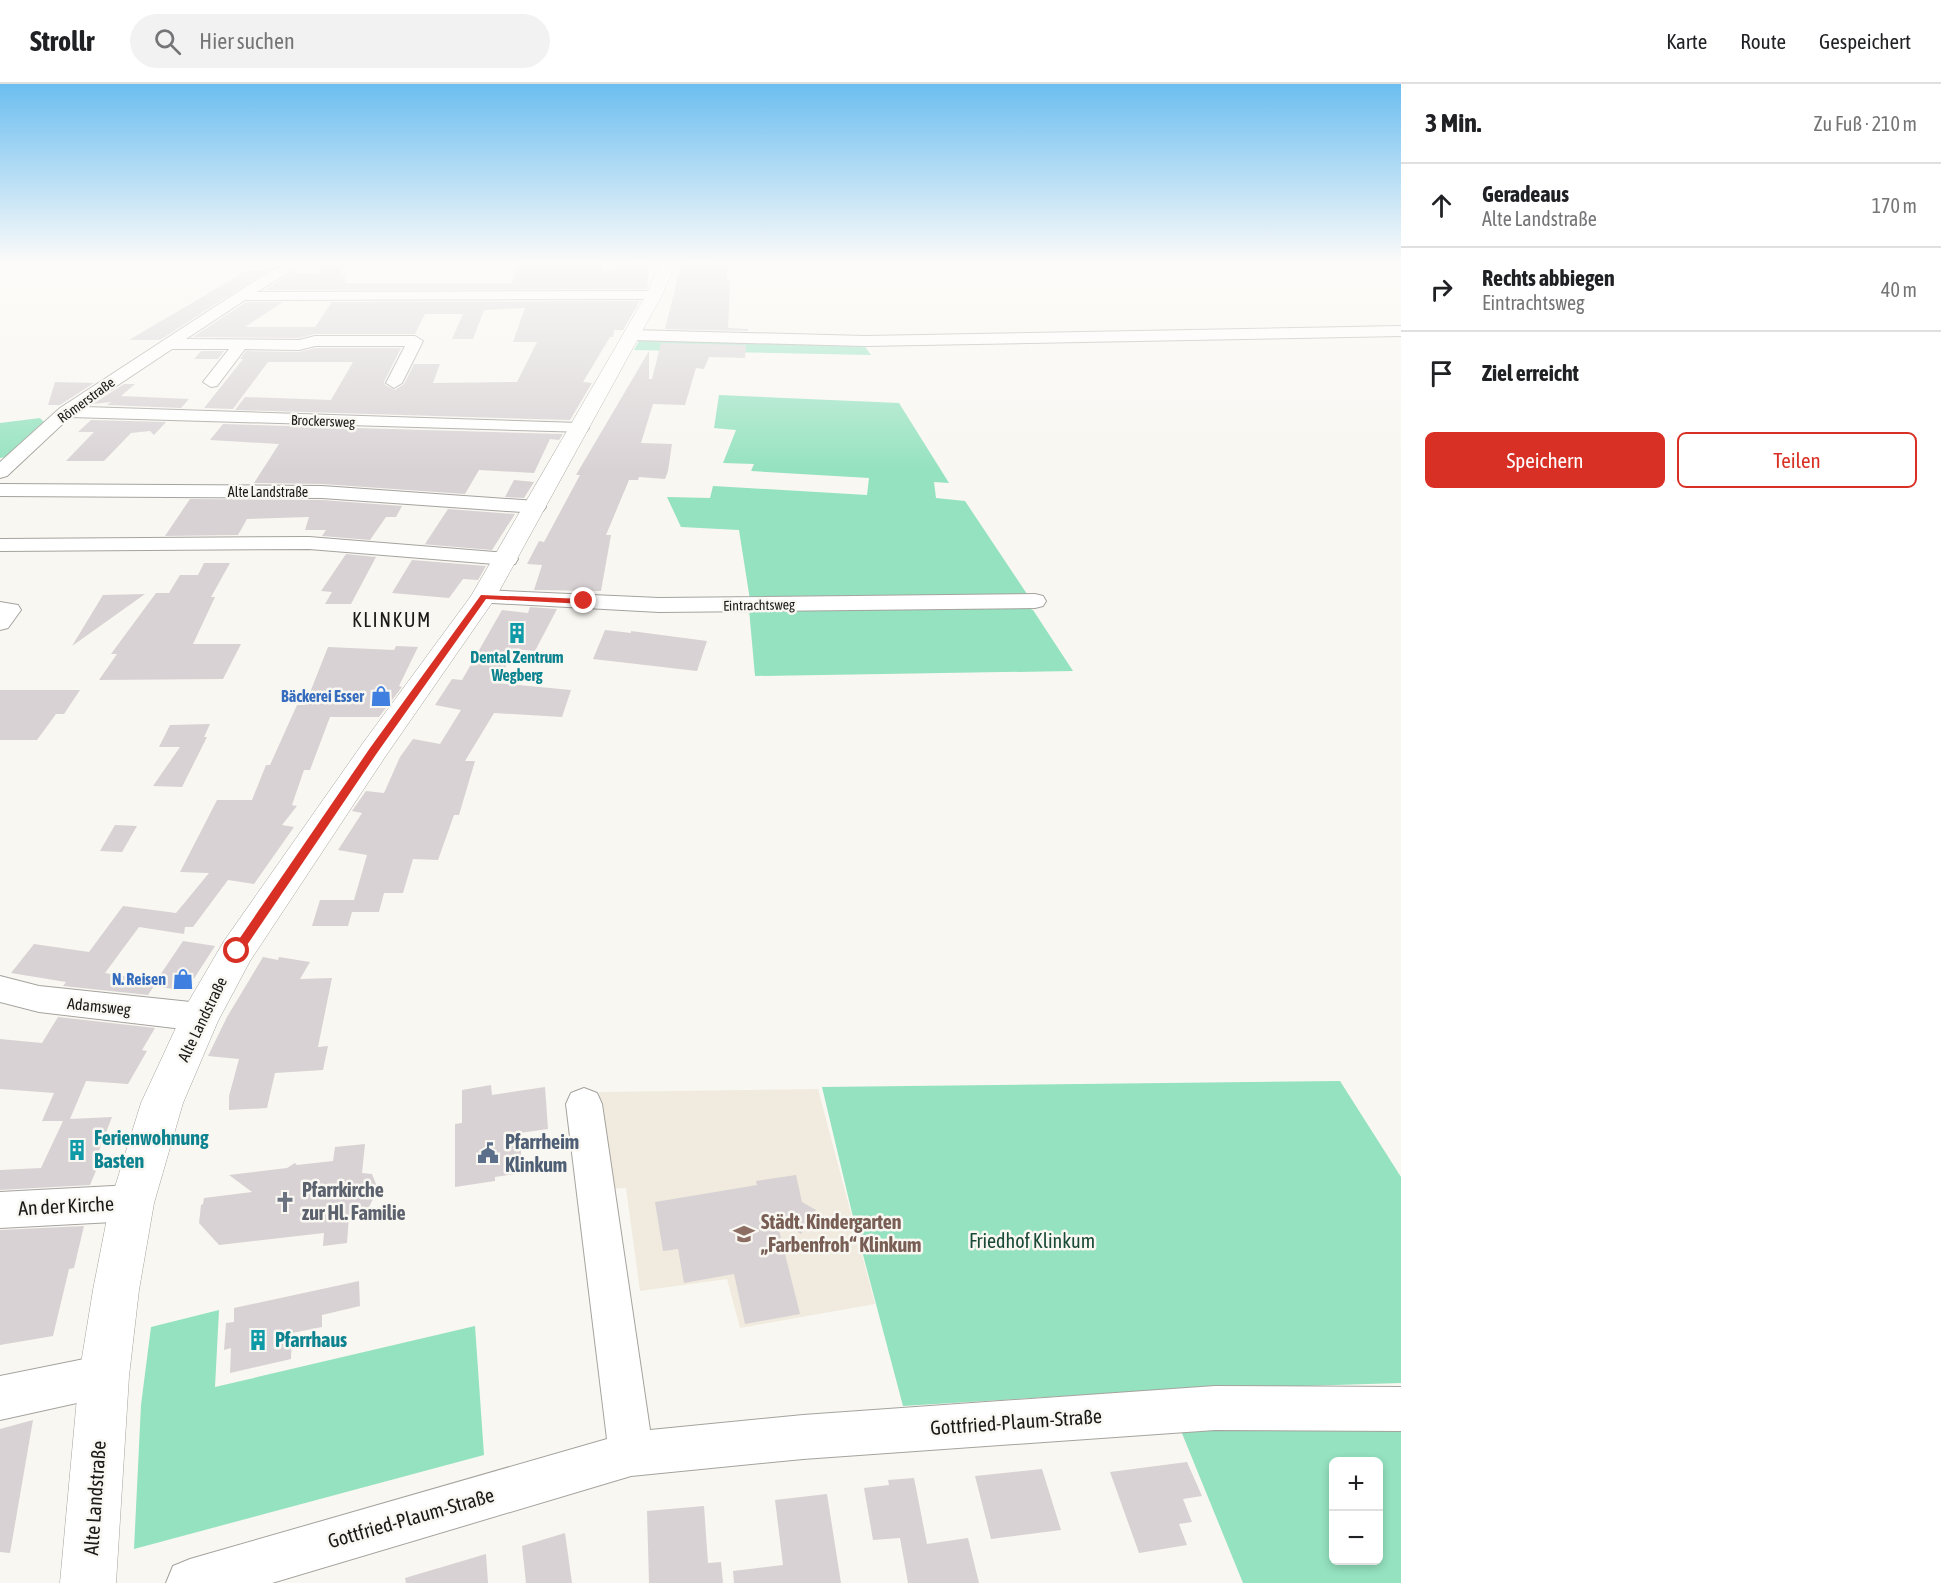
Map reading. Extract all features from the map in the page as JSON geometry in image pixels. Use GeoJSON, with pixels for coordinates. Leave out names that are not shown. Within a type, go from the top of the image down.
{"type":"FeatureCollection","features":[{"type":"Feature","properties":{"kind":"main road","name":"Alte Landstraße"},"geometry":{"type":"LineString","coordinates":[[88,1583],[104,1376],[116,1290],[132,1203],[162,1103],[200,1017],[237,951],[291,870],[483,597],[634,331]]}},
{"type":"Feature","properties":{"kind":"street","name":"Römerstraße"},"geometry":{"type":"LineString","coordinates":[[0,472],[66,412],[188,331]]}},
{"type":"Feature","properties":{"kind":"street"},"geometry":{"type":"LineString","coordinates":[[632,335],[865,341],[1401,331]]}},
{"type":"Feature","properties":{"kind":"street"},"geometry":{"type":"LineString","coordinates":[[168,344],[299,345],[315,341],[433,341]]}},
{"type":"Feature","properties":{"kind":"street"},"geometry":{"type":"LineString","coordinates":[[394,383],[415,341]]}},
{"type":"Feature","properties":{"kind":"street"},"geometry":{"type":"LineString","coordinates":[[211,382],[240,345]]}},
{"type":"Feature","properties":{"kind":"street","name":"Brockersweg"},"geometry":{"type":"LineString","coordinates":[[66,412],[580,428]]}},
{"type":"Feature","properties":{"kind":"street","name":"Alte Landstraße"},"geometry":{"type":"LineString","coordinates":[[0,490],[322,492],[536,507]]}},
{"type":"Feature","properties":{"kind":"street"},"geometry":{"type":"LineString","coordinates":[[0,545],[309,543],[507,558]]}},
{"type":"Feature","properties":{"kind":"street","name":"Eintrachtsweg"},"geometry":{"type":"LineString","coordinates":[[483,597],[582,607],[1035,602]]}},
{"type":"Feature","properties":{"kind":"street"},"geometry":{"type":"LineString","coordinates":[[0,609],[10,609],[0,624]]}},
{"type":"Feature","properties":{"kind":"street","name":"Adamsweg"},"geometry":{"type":"LineString","coordinates":[[0,989],[39,999],[200,1017]]}},
{"type":"Feature","properties":{"kind":"street"},"geometry":{"type":"LineString","coordinates":[[584,1104],[631,1454]]}},
{"type":"Feature","properties":{"kind":"street","name":"An der Kirche"},"geometry":{"type":"LineString","coordinates":[[0,1210],[132,1203]]}},
{"type":"Feature","properties":{"kind":"street"},"geometry":{"type":"LineString","coordinates":[[0,1398],[104,1376]]}},
{"type":"Feature","properties":{"kind":"street","name":"Gottfried-Plaum-Straße"},"geometry":{"type":"LineString","coordinates":[[190,1583],[631,1454],[803,1437],[1215,1408],[1401,1410]]}},
{"type":"Feature","properties":{"kind":"shaded area","name":"Städt. Kindergarten „Farbenfroh“ Klinkum"},"geometry":{"type":"Polygon","coordinates":[[[818,1089],[875,1304],[740,1328],[727,1279],[640,1291],[626,1188],[609,1189],[599,1092],[818,1089]]]}},
{"type":"Feature","properties":{"kind":"green space"},"geometry":{"type":"Polygon","coordinates":[[[641,337],[863,344],[871,355],[634,350],[641,337]]]}},
{"type":"Feature","properties":{"kind":"green space"},"geometry":{"type":"Polygon","coordinates":[[[719,395],[899,403],[949,483],[934,482],[936,498],[965,501],[1027,594],[1023,599],[750,600],[739,530],[681,527],[667,497],[710,498],[713,486],[867,495],[869,478],[751,471],[754,464],[723,463],[736,430],[714,428],[719,395]]]}},
{"type":"Feature","properties":{"kind":"green space"},"geometry":{"type":"Polygon","coordinates":[[[40,418],[44,422],[6,457],[0,458],[0,423],[40,418]]]}},
{"type":"Feature","properties":{"kind":"green space"},"geometry":{"type":"Polygon","coordinates":[[[1020,605],[1033,610],[1073,671],[755,676],[749,609],[1020,605]]]}},
{"type":"Feature","properties":{"kind":"green space","name":"Friedhof Klinkum"},"geometry":{"type":"Polygon","coordinates":[[[1340,1081],[1401,1177],[1401,1383],[1165,1390],[903,1406],[853,1217],[822,1087],[1340,1081]]]}},
{"type":"Feature","properties":{"kind":"green space"},"geometry":{"type":"Polygon","coordinates":[[[219,1310],[215,1387],[475,1326],[484,1455],[134,1549],[141,1405],[151,1327],[219,1310]]]}},
{"type":"Feature","properties":{"kind":"green space"},"geometry":{"type":"Polygon","coordinates":[[[1179,1426],[1401,1427],[1401,1583],[1243,1583],[1179,1426]]]}},
{"type":"Feature","properties":{"kind":"building"},"geometry":{"type":"Polygon","coordinates":[[[144,331],[174,331],[160,340],[129,340],[144,331]]]}},
{"type":"Feature","properties":{"kind":"building"},"geometry":{"type":"Polygon","coordinates":[[[202,331],[417,331],[415,334],[315,334],[299,338],[193,337],[202,331]]]}},
{"type":"Feature","properties":{"kind":"building"},"geometry":{"type":"Polygon","coordinates":[[[456,331],[476,331],[473,339],[452,339],[456,331]]]}},
{"type":"Feature","properties":{"kind":"building"},"geometry":{"type":"Polygon","coordinates":[[[517,331],[614,331],[613,337],[610,337],[583,382],[592,383],[570,420],[235,410],[245,397],[331,400],[353,362],[268,362],[233,409],[204,408],[243,359],[240,359],[246,351],[299,352],[315,348],[401,348],[384,382],[385,385],[395,390],[404,384],[414,364],[440,364],[433,383],[517,382],[537,342],[513,342],[517,331]]]}},
{"type":"Feature","properties":{"kind":"building"},"geometry":{"type":"Polygon","coordinates":[[[661,343],[746,345],[745,358],[709,357],[704,369],[696,368],[685,405],[653,404],[641,443],[672,444],[668,471],[665,479],[639,477],[638,480],[629,480],[606,535],[611,535],[601,591],[534,590],[542,565],[527,564],[539,541],[544,542],[580,475],[576,475],[649,351],[649,379],[652,379],[661,343]]]}},
{"type":"Feature","properties":{"kind":"building"},"geometry":{"type":"Polygon","coordinates":[[[201,351],[224,351],[218,359],[194,359],[201,351]]]}},
{"type":"Feature","properties":{"kind":"building"},"geometry":{"type":"Polygon","coordinates":[[[55,382],[94,383],[60,405],[48,405],[55,382]]]}},
{"type":"Feature","properties":{"kind":"building"},"geometry":{"type":"Polygon","coordinates":[[[124,384],[135,384],[121,396],[189,399],[181,408],[107,405],[111,402],[93,404],[124,384]]]}},
{"type":"Feature","properties":{"kind":"building"},"geometry":{"type":"Polygon","coordinates":[[[91,420],[166,422],[154,435],[150,431],[131,433],[104,461],[66,461],[94,432],[78,432],[91,420]]]}},
{"type":"Feature","properties":{"kind":"building"},"geometry":{"type":"Polygon","coordinates":[[[223,424],[563,434],[559,440],[550,439],[534,473],[479,470],[465,494],[322,484],[254,483],[279,444],[210,440],[223,424]]]}},
{"type":"Feature","properties":{"kind":"building"},"geometry":{"type":"Polygon","coordinates":[[[514,480],[534,482],[524,498],[505,497],[514,480]]]}},
{"type":"Feature","properties":{"kind":"building"},"geometry":{"type":"Polygon","coordinates":[[[190,499],[322,500],[402,506],[396,517],[386,517],[370,540],[322,536],[326,530],[305,530],[309,517],[247,519],[238,535],[165,536],[190,499]]]}},
{"type":"Feature","properties":{"kind":"building"},"geometry":{"type":"Polygon","coordinates":[[[448,509],[515,514],[492,550],[421,544],[425,544],[448,509]]]}},
{"type":"Feature","properties":{"kind":"building"},"geometry":{"type":"Polygon","coordinates":[[[346,554],[376,557],[351,604],[325,604],[332,592],[321,591],[346,554]]]}},
{"type":"Feature","properties":{"kind":"building"},"geometry":{"type":"Polygon","coordinates":[[[412,560],[486,566],[478,580],[463,579],[449,598],[392,593],[412,560]]]}},
{"type":"Feature","properties":{"kind":"building"},"geometry":{"type":"Polygon","coordinates":[[[204,563],[230,563],[211,597],[215,597],[193,644],[241,644],[223,679],[99,680],[117,654],[111,654],[156,593],[169,593],[180,575],[198,575],[204,563]]]}},
{"type":"Feature","properties":{"kind":"building"},"geometry":{"type":"Polygon","coordinates":[[[145,594],[72,646],[103,595],[145,594]]]}},
{"type":"Feature","properties":{"kind":"building"},"geometry":{"type":"Polygon","coordinates":[[[530,607],[557,609],[535,651],[514,649],[498,683],[571,690],[562,717],[494,713],[465,761],[475,761],[459,815],[454,815],[438,860],[413,859],[403,893],[384,893],[379,912],[352,912],[348,926],[312,926],[320,900],[354,900],[367,855],[338,850],[362,813],[352,811],[366,791],[384,793],[400,757],[413,739],[440,744],[461,710],[435,705],[452,679],[462,680],[502,610],[528,613],[530,607]]]}},
{"type":"Feature","properties":{"kind":"building"},"geometry":{"type":"Polygon","coordinates":[[[605,630],[707,641],[697,671],[593,659],[605,630]]]}},
{"type":"Feature","properties":{"kind":"building"},"geometry":{"type":"Polygon","coordinates":[[[396,646],[418,647],[399,686],[402,687],[379,717],[330,717],[310,770],[304,770],[292,805],[297,806],[282,825],[294,827],[254,884],[228,880],[193,927],[185,927],[184,934],[139,927],[105,973],[156,981],[183,941],[215,946],[186,991],[154,986],[148,995],[63,986],[66,982],[11,973],[34,944],[89,952],[123,906],[176,913],[209,873],[180,872],[217,800],[252,800],[266,765],[270,765],[297,705],[305,705],[328,647],[394,650],[396,646]]]}},
{"type":"Feature","properties":{"kind":"building"},"geometry":{"type":"Polygon","coordinates":[[[0,690],[80,690],[64,714],[56,714],[37,740],[0,740],[0,690]]]}},
{"type":"Feature","properties":{"kind":"building"},"geometry":{"type":"Polygon","coordinates":[[[210,724],[204,737],[207,737],[182,787],[153,786],[180,747],[159,747],[170,725],[210,724]]]}},
{"type":"Feature","properties":{"kind":"building"},"geometry":{"type":"Polygon","coordinates":[[[115,825],[137,826],[122,852],[100,851],[115,825]]]}},
{"type":"Feature","properties":{"kind":"building"},"geometry":{"type":"Polygon","coordinates":[[[263,957],[310,962],[300,979],[332,978],[318,1047],[328,1046],[323,1070],[275,1073],[267,1108],[229,1110],[229,1096],[239,1059],[208,1056],[227,1017],[263,957]]]}},
{"type":"Feature","properties":{"kind":"building"},"geometry":{"type":"Polygon","coordinates":[[[58,1017],[155,1028],[142,1050],[147,1051],[128,1084],[86,1081],[70,1119],[112,1117],[93,1166],[98,1166],[90,1185],[0,1190],[0,1170],[41,1168],[63,1121],[42,1121],[54,1093],[0,1089],[0,1039],[42,1043],[58,1017]]]}},
{"type":"Feature","properties":{"kind":"building","name":"Pfarrheim Klinkum"},"geometry":{"type":"Polygon","coordinates":[[[491,1085],[492,1095],[545,1087],[548,1129],[520,1133],[522,1173],[495,1177],[495,1181],[455,1187],[455,1124],[462,1123],[462,1090],[491,1085]]]}},
{"type":"Feature","properties":{"kind":"building","name":"Pfarrkirche zur Hl. Familie"},"geometry":{"type":"Polygon","coordinates":[[[365,1144],[362,1173],[372,1174],[378,1189],[369,1207],[349,1216],[347,1243],[323,1246],[324,1233],[219,1245],[199,1223],[204,1198],[252,1192],[229,1175],[287,1168],[295,1163],[297,1165],[333,1161],[335,1147],[365,1144]]]}},
{"type":"Feature","properties":{"kind":"building"},"geometry":{"type":"Polygon","coordinates":[[[796,1175],[802,1202],[816,1210],[801,1234],[776,1218],[800,1314],[745,1324],[734,1274],[684,1283],[678,1249],[663,1251],[655,1202],[757,1185],[756,1181],[796,1175]]]}},
{"type":"Feature","properties":{"kind":"building"},"geometry":{"type":"Polygon","coordinates":[[[84,1226],[74,1268],[69,1269],[53,1336],[0,1345],[0,1230],[84,1226]]]}},
{"type":"Feature","properties":{"kind":"building","name":"Pfarrhaus"},"geometry":{"type":"Polygon","coordinates":[[[359,1281],[360,1306],[322,1315],[322,1327],[292,1333],[291,1359],[230,1373],[231,1348],[224,1350],[226,1323],[234,1322],[234,1308],[359,1281]]]}},
{"type":"Feature","properties":{"kind":"building"},"geometry":{"type":"Polygon","coordinates":[[[33,1420],[10,1553],[0,1552],[0,1429],[33,1420]]]}},
{"type":"Feature","properties":{"kind":"building"},"geometry":{"type":"Polygon","coordinates":[[[1187,1462],[1202,1496],[1183,1499],[1192,1522],[1179,1524],[1187,1545],[1139,1553],[1110,1472],[1187,1462]]]}},
{"type":"Feature","properties":{"kind":"building"},"geometry":{"type":"Polygon","coordinates":[[[1042,1469],[1061,1530],[991,1539],[975,1476],[1042,1469]]]}},
{"type":"Feature","properties":{"kind":"building"},"geometry":{"type":"Polygon","coordinates":[[[914,1478],[927,1544],[968,1538],[979,1583],[908,1583],[900,1538],[873,1540],[864,1488],[889,1485],[888,1480],[914,1478]]]}},
{"type":"Feature","properties":{"kind":"building"},"geometry":{"type":"Polygon","coordinates":[[[827,1494],[841,1583],[734,1583],[733,1571],[783,1565],[775,1500],[827,1494]]]}},
{"type":"Feature","properties":{"kind":"building"},"geometry":{"type":"Polygon","coordinates":[[[704,1506],[708,1563],[721,1562],[723,1583],[649,1583],[647,1511],[704,1506]]]}},
{"type":"Feature","properties":{"kind":"building"},"geometry":{"type":"Polygon","coordinates":[[[565,1533],[572,1583],[526,1583],[522,1546],[565,1533]]]}},
{"type":"Feature","properties":{"kind":"building"},"geometry":{"type":"Polygon","coordinates":[[[486,1554],[488,1583],[406,1583],[405,1578],[486,1554]]]}},
{"type":"Feature","properties":{"kind":"place","name":"Dental Zentrum Wegberg"},"geometry":{"type":"Point","coordinates":[517,633]}},
{"type":"Feature","properties":{"kind":"place","name":"Bäckerei Esser"},"geometry":{"type":"Point","coordinates":[381,696]}},
{"type":"Feature","properties":{"kind":"place","name":"N. Reisen"},"geometry":{"type":"Point","coordinates":[183,979]}},
{"type":"Feature","properties":{"kind":"place","name":"Ferienwohnung Basten"},"geometry":{"type":"Point","coordinates":[77,1150]}},
{"type":"Feature","properties":{"kind":"place","name":"Pfarrheim Klinkum"},"geometry":{"type":"Point","coordinates":[488,1153]}},
{"type":"Feature","properties":{"kind":"place","name":"Pfarrkirche zur Hl. Familie"},"geometry":{"type":"Point","coordinates":[285,1202]}},
{"type":"Feature","properties":{"kind":"place","name":"Städt. Kindergarten „Farbenfroh“ Klinkum"},"geometry":{"type":"Point","coordinates":[744,1234]}},
{"type":"Feature","properties":{"kind":"place","name":"Pfarrhaus"},"geometry":{"type":"Point","coordinates":[258,1340]}},
{"type":"Feature","properties":{"kind":"district","name":"KLINKUM"},"geometry":{"type":"Point","coordinates":[392,620]}},
{"type":"Feature","properties":{"kind":"route"},"geometry":{"type":"LineString","coordinates":[[237,951],[374,750],[483,597],[584,601]]}}]}
